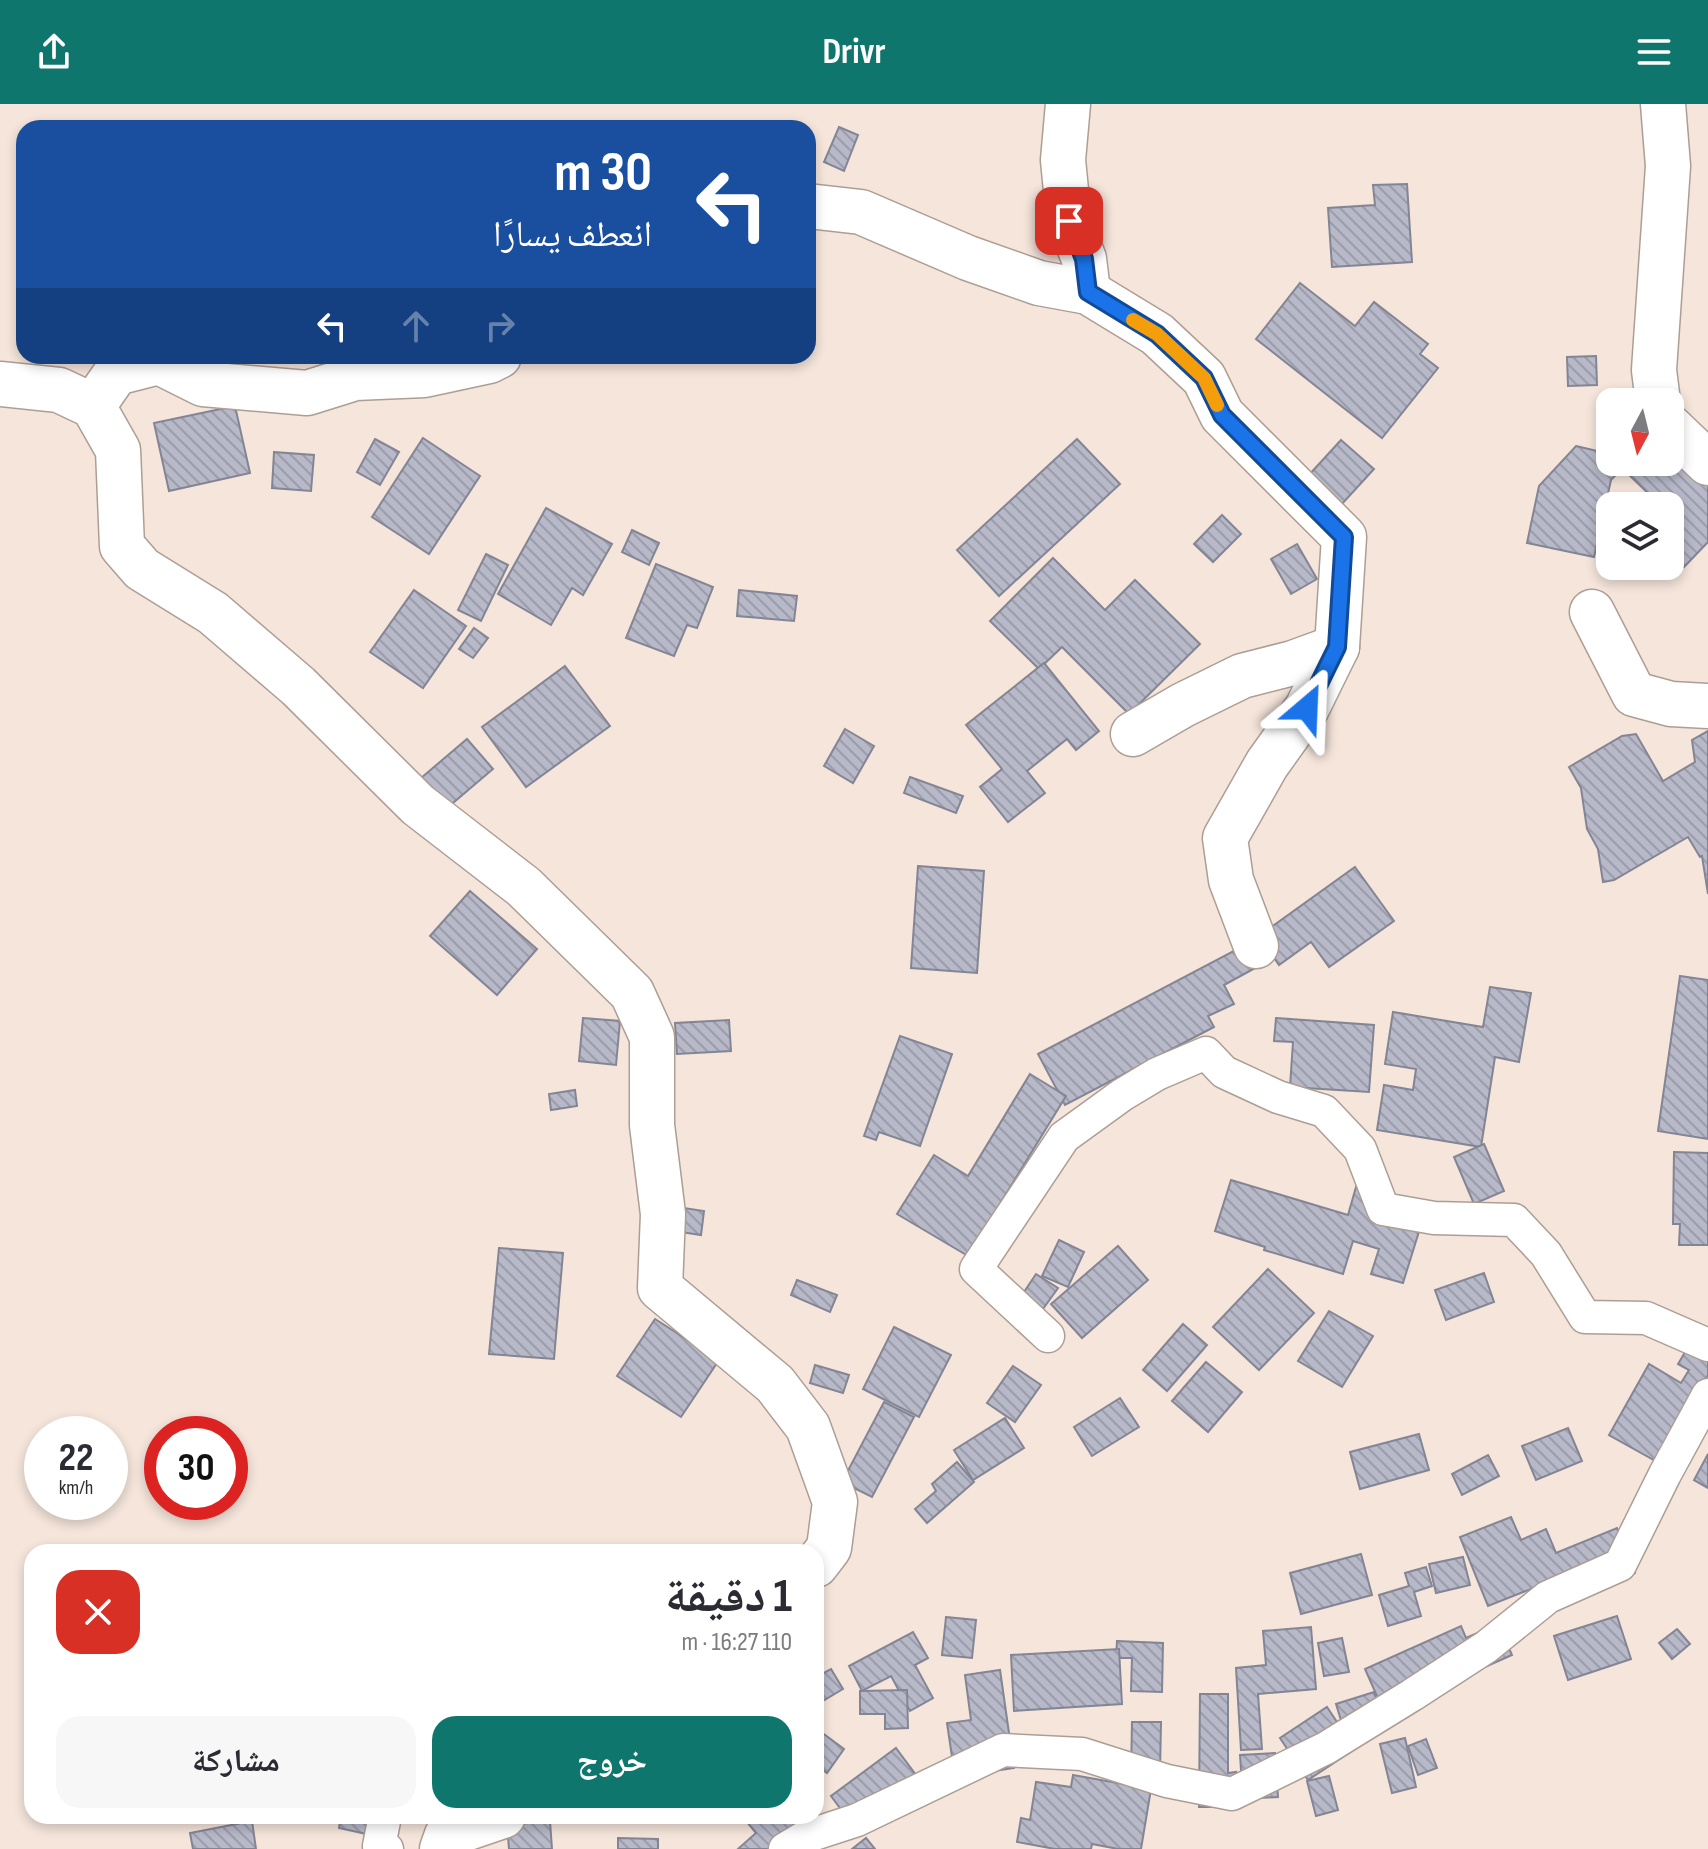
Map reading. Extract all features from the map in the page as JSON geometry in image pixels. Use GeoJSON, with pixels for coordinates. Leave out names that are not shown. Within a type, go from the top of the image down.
{"type":"FeatureCollection","features":[{"type":"Feature","properties":{"kind":"street"},"geometry":{"type":"LineString","coordinates":[[1068,104],[1063,160],[1069,221],[1084,259],[1088,292]]}},
{"type":"Feature","properties":{"kind":"street"},"geometry":{"type":"LineString","coordinates":[[1656,388],[1654,370],[1668,166],[1663,104]]}},
{"type":"Feature","properties":{"kind":"street"},"geometry":{"type":"LineString","coordinates":[[816,207],[861,212],[968,258],[1039,283],[1088,292],[1157,334],[1204,378],[1222,415],[1344,537],[1337,647],[1307,708],[1267,764],[1225,838],[1231,880],[1256,946]]}},
{"type":"Feature","properties":{"kind":"street"},"geometry":{"type":"LineString","coordinates":[[93,406],[116,373],[151,364]]}},
{"type":"Feature","properties":{"kind":"street"},"geometry":{"type":"LineString","coordinates":[[163,364],[203,384],[307,393],[355,378],[424,375],[475,364]]}},
{"type":"Feature","properties":{"kind":"street"},"geometry":{"type":"LineString","coordinates":[[0,384],[59,390],[93,406],[118,450],[122,546],[142,569],[213,613],[298,686],[418,805],[524,887],[632,993],[652,1037],[652,1125],[663,1214],[660,1288],[775,1384],[808,1427],[835,1502],[829,1548],[824,1555]]}},
{"type":"Feature","properties":{"kind":"street"},"geometry":{"type":"LineString","coordinates":[[1684,440],[1708,463]]}},
{"type":"Feature","properties":{"kind":"street"},"geometry":{"type":"LineString","coordinates":[[1592,612],[1634,694],[1671,704],[1708,706]]}},
{"type":"Feature","properties":{"kind":"street"},"geometry":{"type":"LineString","coordinates":[[1133,734],[1242,676],[1293,663],[1337,647]]}},
{"type":"Feature","properties":{"kind":"street"},"geometry":{"type":"LineString","coordinates":[[1048,1336],[976,1269],[1064,1137],[1157,1074],[1206,1053],[1224,1072],[1278,1097],[1324,1111],[1360,1149],[1383,1209],[1434,1218],[1514,1220],[1546,1254],[1585,1317],[1646,1318],[1708,1345]]}},
{"type":"Feature","properties":{"kind":"street"},"geometry":{"type":"LineString","coordinates":[[785,1849],[805,1837],[857,1820],[1003,1750],[1082,1754],[1167,1781],[1232,1794],[1299,1762],[1486,1647],[1548,1597],[1620,1565],[1708,1395]]}},
{"type":"Feature","properties":{"kind":"street"},"geometry":{"type":"LineString","coordinates":[[383,1824],[379,1846],[387,1849]]}},
{"type":"Feature","properties":{"kind":"street"},"geometry":{"type":"LineString","coordinates":[[442,1849],[447,1835],[479,1824]]}},
{"type":"Feature","properties":{"kind":"building"},"geometry":{"type":"Polygon","coordinates":[[[839,127],[858,135],[844,171],[824,162],[839,127]]]}},
{"type":"Feature","properties":{"kind":"building"},"geometry":{"type":"Polygon","coordinates":[[[1407,184],[1412,262],[1332,267],[1328,208],[1375,205],[1373,185],[1407,184]]]}},
{"type":"Feature","properties":{"kind":"building"},"geometry":{"type":"Polygon","coordinates":[[[1300,283],[1355,326],[1374,302],[1428,344],[1420,354],[1438,368],[1382,438],[1256,339],[1300,283]]]}},
{"type":"Feature","properties":{"kind":"building"},"geometry":{"type":"Polygon","coordinates":[[[1596,356],[1597,385],[1568,386],[1567,357],[1596,356]]]}},
{"type":"Feature","properties":{"kind":"building"},"geometry":{"type":"Polygon","coordinates":[[[235,406],[250,473],[169,491],[154,423],[235,406]]]}},
{"type":"Feature","properties":{"kind":"building"},"geometry":{"type":"Polygon","coordinates":[[[423,438],[480,476],[429,554],[372,517],[423,438]]]}},
{"type":"Feature","properties":{"kind":"building"},"geometry":{"type":"Polygon","coordinates":[[[375,439],[399,452],[380,485],[357,472],[375,439]]]}},
{"type":"Feature","properties":{"kind":"building"},"geometry":{"type":"Polygon","coordinates":[[[1077,439],[1120,484],[999,596],[957,550],[1077,439]]]}},
{"type":"Feature","properties":{"kind":"building"},"geometry":{"type":"Polygon","coordinates":[[[1341,440],[1374,469],[1330,517],[1297,488],[1341,440]]]}},
{"type":"Feature","properties":{"kind":"building"},"geometry":{"type":"Polygon","coordinates":[[[1576,446],[1596,451],[1596,476],[1615,476],[1608,492],[1596,492],[1594,557],[1527,543],[1539,486],[1576,446]]]}},
{"type":"Feature","properties":{"kind":"building"},"geometry":{"type":"Polygon","coordinates":[[[274,452],[314,455],[311,491],[272,488],[274,452]]]}},
{"type":"Feature","properties":{"kind":"building"},"geometry":{"type":"Polygon","coordinates":[[[1684,463],[1708,474],[1708,542],[1684,567],[1684,492],[1647,492],[1630,476],[1684,476],[1684,463]]]}},
{"type":"Feature","properties":{"kind":"building"},"geometry":{"type":"Polygon","coordinates":[[[546,508],[612,544],[583,595],[572,588],[551,625],[498,594],[546,508]]]}},
{"type":"Feature","properties":{"kind":"building"},"geometry":{"type":"Polygon","coordinates":[[[1222,515],[1241,534],[1213,562],[1194,544],[1222,515]]]}},
{"type":"Feature","properties":{"kind":"building"},"geometry":{"type":"Polygon","coordinates":[[[632,530],[659,543],[649,565],[622,552],[632,530]]]}},
{"type":"Feature","properties":{"kind":"building"},"geometry":{"type":"Polygon","coordinates":[[[1297,544],[1317,579],[1291,594],[1271,559],[1297,544]]]}},
{"type":"Feature","properties":{"kind":"building"},"geometry":{"type":"Polygon","coordinates":[[[486,554],[508,565],[481,621],[458,610],[486,554]]]}},
{"type":"Feature","properties":{"kind":"building"},"geometry":{"type":"Polygon","coordinates":[[[1053,558],[1105,610],[1135,580],[1200,644],[1129,714],[1062,647],[1039,669],[990,621],[1053,558]]]}},
{"type":"Feature","properties":{"kind":"building"},"geometry":{"type":"Polygon","coordinates":[[[656,564],[713,587],[697,628],[687,625],[674,656],[626,638],[656,564]]]}},
{"type":"Feature","properties":{"kind":"building"},"geometry":{"type":"Polygon","coordinates":[[[414,590],[466,626],[423,688],[370,652],[414,590]]]}},
{"type":"Feature","properties":{"kind":"building"},"geometry":{"type":"Polygon","coordinates":[[[739,590],[797,596],[794,621],[737,616],[739,590]]]}},
{"type":"Feature","properties":{"kind":"building"},"geometry":{"type":"Polygon","coordinates":[[[474,628],[488,638],[473,658],[459,649],[474,628]]]}},
{"type":"Feature","properties":{"kind":"building"},"geometry":{"type":"Polygon","coordinates":[[[1044,663],[1099,731],[1076,750],[1067,739],[1027,771],[1045,793],[1008,822],[980,787],[1002,769],[966,725],[1044,663]]]}},
{"type":"Feature","properties":{"kind":"building"},"geometry":{"type":"Polygon","coordinates":[[[565,666],[610,726],[526,787],[482,727],[565,666]]]}},
{"type":"Feature","properties":{"kind":"building"},"geometry":{"type":"Polygon","coordinates":[[[845,729],[874,746],[853,783],[824,766],[845,729]]]}},
{"type":"Feature","properties":{"kind":"building"},"geometry":{"type":"Polygon","coordinates":[[[1708,731],[1708,894],[1702,856],[1688,837],[1614,880],[1603,882],[1598,849],[1587,829],[1581,788],[1569,767],[1622,736],[1636,734],[1663,781],[1695,762],[1692,740],[1708,731]]]}},
{"type":"Feature","properties":{"kind":"building"},"geometry":{"type":"Polygon","coordinates":[[[467,739],[493,769],[447,808],[421,778],[467,739]]]}},
{"type":"Feature","properties":{"kind":"building"},"geometry":{"type":"Polygon","coordinates":[[[910,777],[963,796],[956,813],[904,793],[910,777]]]}},
{"type":"Feature","properties":{"kind":"building"},"geometry":{"type":"Polygon","coordinates":[[[918,866],[984,871],[977,973],[911,968],[918,866]]]}},
{"type":"Feature","properties":{"kind":"building"},"geometry":{"type":"Polygon","coordinates":[[[1355,867],[1394,921],[1329,967],[1311,942],[1279,965],[1259,936],[1355,867]]]}},
{"type":"Feature","properties":{"kind":"building"},"geometry":{"type":"Polygon","coordinates":[[[470,891],[537,949],[497,995],[430,936],[470,891]]]}},
{"type":"Feature","properties":{"kind":"building"},"geometry":{"type":"Polygon","coordinates":[[[1245,945],[1257,967],[1224,985],[1234,1004],[1208,1016],[1214,1027],[1065,1105],[1038,1054],[1245,945]]]}},
{"type":"Feature","properties":{"kind":"building"},"geometry":{"type":"Polygon","coordinates":[[[1680,976],[1708,980],[1708,1139],[1658,1131],[1680,976]]]}},
{"type":"Feature","properties":{"kind":"building"},"geometry":{"type":"Polygon","coordinates":[[[1490,987],[1531,993],[1519,1062],[1495,1057],[1481,1147],[1377,1130],[1384,1085],[1413,1090],[1416,1069],[1385,1064],[1393,1012],[1483,1027],[1490,987]]]}},
{"type":"Feature","properties":{"kind":"building"},"geometry":{"type":"Polygon","coordinates":[[[583,1018],[620,1021],[616,1065],[579,1061],[583,1018]]]}},
{"type":"Feature","properties":{"kind":"building"},"geometry":{"type":"Polygon","coordinates":[[[1276,1018],[1374,1025],[1369,1092],[1290,1087],[1293,1042],[1274,1041],[1276,1018]]]}},
{"type":"Feature","properties":{"kind":"building"},"geometry":{"type":"Polygon","coordinates":[[[729,1020],[731,1051],[677,1054],[675,1023],[729,1020]]]}},
{"type":"Feature","properties":{"kind":"building"},"geometry":{"type":"Polygon","coordinates":[[[900,1036],[952,1054],[920,1146],[879,1132],[876,1140],[864,1136],[900,1036]]]}},
{"type":"Feature","properties":{"kind":"building"},"geometry":{"type":"Polygon","coordinates":[[[1030,1074],[1066,1096],[968,1256],[897,1214],[934,1155],[968,1176],[1030,1074]]]}},
{"type":"Feature","properties":{"kind":"building"},"geometry":{"type":"Polygon","coordinates":[[[575,1090],[577,1106],[551,1110],[549,1094],[575,1090]]]}},
{"type":"Feature","properties":{"kind":"building"},"geometry":{"type":"Polygon","coordinates":[[[1484,1144],[1504,1191],[1474,1204],[1454,1157],[1484,1144]]]}},
{"type":"Feature","properties":{"kind":"building"},"geometry":{"type":"Polygon","coordinates":[[[1674,1152],[1708,1153],[1708,1245],[1679,1245],[1680,1224],[1673,1224],[1674,1152]]]}},
{"type":"Feature","properties":{"kind":"building"},"geometry":{"type":"Polygon","coordinates":[[[1231,1180],[1348,1215],[1356,1187],[1426,1209],[1403,1283],[1371,1274],[1379,1249],[1353,1241],[1343,1274],[1264,1250],[1265,1247],[1215,1231],[1231,1180]]]}},
{"type":"Feature","properties":{"kind":"building"},"geometry":{"type":"Polygon","coordinates":[[[677,1207],[704,1211],[701,1235],[674,1231],[677,1207]]]}},
{"type":"Feature","properties":{"kind":"building"},"geometry":{"type":"Polygon","coordinates":[[[1059,1240],[1084,1252],[1068,1287],[1042,1276],[1059,1240]]]}},
{"type":"Feature","properties":{"kind":"building"},"geometry":{"type":"Polygon","coordinates":[[[1118,1246],[1148,1280],[1082,1338],[1051,1304],[1118,1246]]]}},
{"type":"Feature","properties":{"kind":"building"},"geometry":{"type":"Polygon","coordinates":[[[499,1248],[563,1253],[554,1359],[489,1354],[499,1248]]]}},
{"type":"Feature","properties":{"kind":"building"},"geometry":{"type":"Polygon","coordinates":[[[1268,1269],[1314,1313],[1259,1370],[1213,1327],[1268,1269]]]}},
{"type":"Feature","properties":{"kind":"building"},"geometry":{"type":"Polygon","coordinates":[[[1484,1273],[1494,1302],[1446,1320],[1435,1290],[1484,1273]]]}},
{"type":"Feature","properties":{"kind":"building"},"geometry":{"type":"Polygon","coordinates":[[[1036,1274],[1058,1288],[1043,1309],[1022,1295],[1036,1274]]]}},
{"type":"Feature","properties":{"kind":"building"},"geometry":{"type":"Polygon","coordinates":[[[797,1280],[837,1295],[830,1312],[791,1295],[797,1280]]]}},
{"type":"Feature","properties":{"kind":"building"},"geometry":{"type":"Polygon","coordinates":[[[1329,1311],[1373,1336],[1342,1387],[1298,1361],[1329,1311]]]}},
{"type":"Feature","properties":{"kind":"building"},"geometry":{"type":"Polygon","coordinates":[[[655,1319],[719,1360],[681,1417],[617,1376],[655,1319]]]}},
{"type":"Feature","properties":{"kind":"building"},"geometry":{"type":"Polygon","coordinates":[[[1183,1324],[1207,1345],[1167,1391],[1143,1370],[1183,1324]]]}},
{"type":"Feature","properties":{"kind":"building"},"geometry":{"type":"Polygon","coordinates":[[[894,1327],[951,1355],[919,1417],[863,1389],[894,1327]]]}},
{"type":"Feature","properties":{"kind":"building"},"geometry":{"type":"Polygon","coordinates":[[[1688,1347],[1708,1358],[1708,1375],[1659,1463],[1609,1435],[1649,1364],[1681,1383],[1689,1370],[1678,1364],[1688,1347]]]}},
{"type":"Feature","properties":{"kind":"building"},"geometry":{"type":"Polygon","coordinates":[[[1206,1362],[1242,1392],[1208,1432],[1172,1401],[1206,1362]]]}},
{"type":"Feature","properties":{"kind":"building"},"geometry":{"type":"Polygon","coordinates":[[[815,1365],[849,1375],[843,1393],[810,1383],[815,1365]]]}},
{"type":"Feature","properties":{"kind":"building"},"geometry":{"type":"Polygon","coordinates":[[[1013,1366],[1041,1385],[1015,1422],[987,1403],[1013,1366]]]}},
{"type":"Feature","properties":{"kind":"building"},"geometry":{"type":"Polygon","coordinates":[[[1120,1398],[1139,1427],[1092,1456],[1074,1427],[1120,1398]]]}},
{"type":"Feature","properties":{"kind":"building"},"geometry":{"type":"Polygon","coordinates":[[[884,1402],[914,1417],[872,1497],[842,1482],[884,1402]]]}},
{"type":"Feature","properties":{"kind":"building"},"geometry":{"type":"Polygon","coordinates":[[[1005,1418],[1024,1448],[973,1480],[954,1450],[1005,1418]]]}},
{"type":"Feature","properties":{"kind":"building"},"geometry":{"type":"Polygon","coordinates":[[[1568,1428],[1582,1461],[1536,1480],[1522,1446],[1568,1428]]]}},
{"type":"Feature","properties":{"kind":"building"},"geometry":{"type":"Polygon","coordinates":[[[1419,1434],[1429,1470],[1360,1489],[1350,1452],[1419,1434]]]}},
{"type":"Feature","properties":{"kind":"building"},"geometry":{"type":"Polygon","coordinates":[[[1708,1454],[1708,1488],[1694,1480],[1708,1454]]]}},
{"type":"Feature","properties":{"kind":"building"},"geometry":{"type":"Polygon","coordinates":[[[1488,1455],[1499,1476],[1462,1495],[1452,1474],[1488,1455]]]}},
{"type":"Feature","properties":{"kind":"building"},"geometry":{"type":"Polygon","coordinates":[[[957,1462],[974,1482],[927,1523],[915,1509],[936,1491],[932,1484],[957,1462]]]}},
{"type":"Feature","properties":{"kind":"building"},"geometry":{"type":"Polygon","coordinates":[[[1511,1517],[1521,1540],[1546,1529],[1556,1553],[1617,1528],[1635,1573],[1554,1605],[1546,1583],[1488,1606],[1460,1537],[1511,1517]]]}},
{"type":"Feature","properties":{"kind":"building"},"geometry":{"type":"Polygon","coordinates":[[[1361,1554],[1372,1595],[1301,1614],[1290,1573],[1361,1554]]]}},
{"type":"Feature","properties":{"kind":"building"},"geometry":{"type":"Polygon","coordinates":[[[1463,1557],[1470,1585],[1436,1593],[1429,1564],[1463,1557]]]}},
{"type":"Feature","properties":{"kind":"building"},"geometry":{"type":"Polygon","coordinates":[[[1426,1567],[1432,1586],[1414,1592],[1421,1616],[1388,1626],[1379,1595],[1409,1586],[1405,1573],[1426,1567]]]}},
{"type":"Feature","properties":{"kind":"building"},"geometry":{"type":"Polygon","coordinates":[[[1617,1616],[1631,1659],[1568,1680],[1554,1636],[1617,1616]]]}},
{"type":"Feature","properties":{"kind":"building"},"geometry":{"type":"Polygon","coordinates":[[[946,1617],[976,1620],[972,1658],[942,1655],[946,1617]]]}},
{"type":"Feature","properties":{"kind":"building"},"geometry":{"type":"Polygon","coordinates":[[[1498,1624],[1512,1655],[1384,1712],[1365,1669],[1461,1626],[1466,1638],[1498,1624]]]}},
{"type":"Feature","properties":{"kind":"building"},"geometry":{"type":"Polygon","coordinates":[[[1311,1627],[1316,1689],[1258,1694],[1262,1749],[1241,1750],[1236,1668],[1266,1665],[1263,1631],[1311,1627]]]}},
{"type":"Feature","properties":{"kind":"building"},"geometry":{"type":"Polygon","coordinates":[[[1677,1629],[1690,1644],[1672,1659],[1659,1643],[1677,1629]]]}},
{"type":"Feature","properties":{"kind":"building"},"geometry":{"type":"Polygon","coordinates":[[[913,1632],[928,1658],[915,1665],[933,1698],[910,1711],[891,1676],[862,1691],[849,1666],[913,1632]]]}},
{"type":"Feature","properties":{"kind":"building"},"geometry":{"type":"Polygon","coordinates":[[[1342,1638],[1349,1672],[1324,1676],[1318,1643],[1342,1638]]]}},
{"type":"Feature","properties":{"kind":"building"},"geometry":{"type":"Polygon","coordinates":[[[1117,1641],[1163,1643],[1162,1692],[1131,1691],[1132,1658],[1116,1658],[1117,1641]]]}},
{"type":"Feature","properties":{"kind":"building"},"geometry":{"type":"Polygon","coordinates":[[[1119,1649],[1122,1704],[1014,1711],[1011,1655],[1119,1649]]]}},
{"type":"Feature","properties":{"kind":"building"},"geometry":{"type":"Polygon","coordinates":[[[831,1669],[843,1689],[824,1700],[824,1673],[831,1669]]]}},
{"type":"Feature","properties":{"kind":"building"},"geometry":{"type":"Polygon","coordinates":[[[1000,1670],[1014,1768],[955,1777],[947,1723],[971,1720],[965,1675],[1000,1670]]]}},
{"type":"Feature","properties":{"kind":"building"},"geometry":{"type":"Polygon","coordinates":[[[907,1690],[908,1728],[885,1729],[885,1714],[860,1714],[860,1691],[907,1690]]]}},
{"type":"Feature","properties":{"kind":"building"},"geometry":{"type":"Polygon","coordinates":[[[1374,1692],[1385,1728],[1347,1740],[1336,1704],[1374,1692]]]}},
{"type":"Feature","properties":{"kind":"building"},"geometry":{"type":"Polygon","coordinates":[[[1200,1694],[1228,1694],[1228,1773],[1236,1772],[1236,1807],[1199,1807],[1200,1694]]]}},
{"type":"Feature","properties":{"kind":"building"},"geometry":{"type":"Polygon","coordinates":[[[1327,1707],[1355,1749],[1308,1780],[1280,1738],[1327,1707]]]}},
{"type":"Feature","properties":{"kind":"building"},"geometry":{"type":"Polygon","coordinates":[[[1132,1722],[1161,1722],[1160,1773],[1131,1774],[1132,1722]]]}},
{"type":"Feature","properties":{"kind":"building"},"geometry":{"type":"Polygon","coordinates":[[[824,1734],[844,1749],[827,1773],[824,1771],[824,1734]]]}},
{"type":"Feature","properties":{"kind":"building"},"geometry":{"type":"Polygon","coordinates":[[[1405,1738],[1416,1787],[1392,1793],[1380,1744],[1405,1738]]]}},
{"type":"Feature","properties":{"kind":"building"},"geometry":{"type":"Polygon","coordinates":[[[1426,1739],[1437,1768],[1418,1775],[1408,1746],[1426,1739]]]}},
{"type":"Feature","properties":{"kind":"building"},"geometry":{"type":"Polygon","coordinates":[[[896,1748],[922,1783],[848,1819],[831,1796],[896,1748]]]}},
{"type":"Feature","properties":{"kind":"building"},"geometry":{"type":"Polygon","coordinates":[[[1275,1753],[1278,1797],[1243,1799],[1240,1755],[1275,1753]]]}},
{"type":"Feature","properties":{"kind":"building"},"geometry":{"type":"Polygon","coordinates":[[[1073,1775],[1151,1789],[1141,1849],[1092,1844],[1091,1849],[1055,1849],[1017,1842],[1021,1818],[1030,1820],[1036,1782],[1071,1787],[1073,1775]]]}},
{"type":"Feature","properties":{"kind":"building"},"geometry":{"type":"Polygon","coordinates":[[[1329,1776],[1338,1810],[1316,1816],[1307,1781],[1329,1776]]]}},
{"type":"Feature","properties":{"kind":"building"},"geometry":{"type":"Polygon","coordinates":[[[252,1824],[256,1849],[193,1849],[190,1833],[252,1824]]]}},
{"type":"Feature","properties":{"kind":"building"},"geometry":{"type":"Polygon","coordinates":[[[340,1824],[382,1824],[380,1837],[339,1828],[340,1824]]]}},
{"type":"Feature","properties":{"kind":"building"},"geometry":{"type":"Polygon","coordinates":[[[550,1824],[552,1849],[509,1849],[507,1825],[550,1824]]]}},
{"type":"Feature","properties":{"kind":"building"},"geometry":{"type":"Polygon","coordinates":[[[749,1824],[813,1824],[788,1849],[738,1849],[756,1833],[749,1824]]]}},
{"type":"Feature","properties":{"kind":"building"},"geometry":{"type":"Polygon","coordinates":[[[618,1838],[658,1839],[658,1849],[618,1849],[618,1838]]]}},
{"type":"Feature","properties":{"kind":"building"},"geometry":{"type":"Polygon","coordinates":[[[866,1838],[875,1849],[852,1849],[866,1838]]]}},
{"type":"Feature","properties":{"kind":"slow traffic"},"geometry":{"type":"LineString","coordinates":[[1133,320],[1157,334],[1204,378],[1217,405]]}},
{"type":"Feature","properties":{"kind":"route"},"geometry":{"type":"LineString","coordinates":[[1069,221],[1084,259],[1088,292],[1157,334],[1204,378],[1222,415],[1344,537],[1337,647],[1307,708]]}}]}
